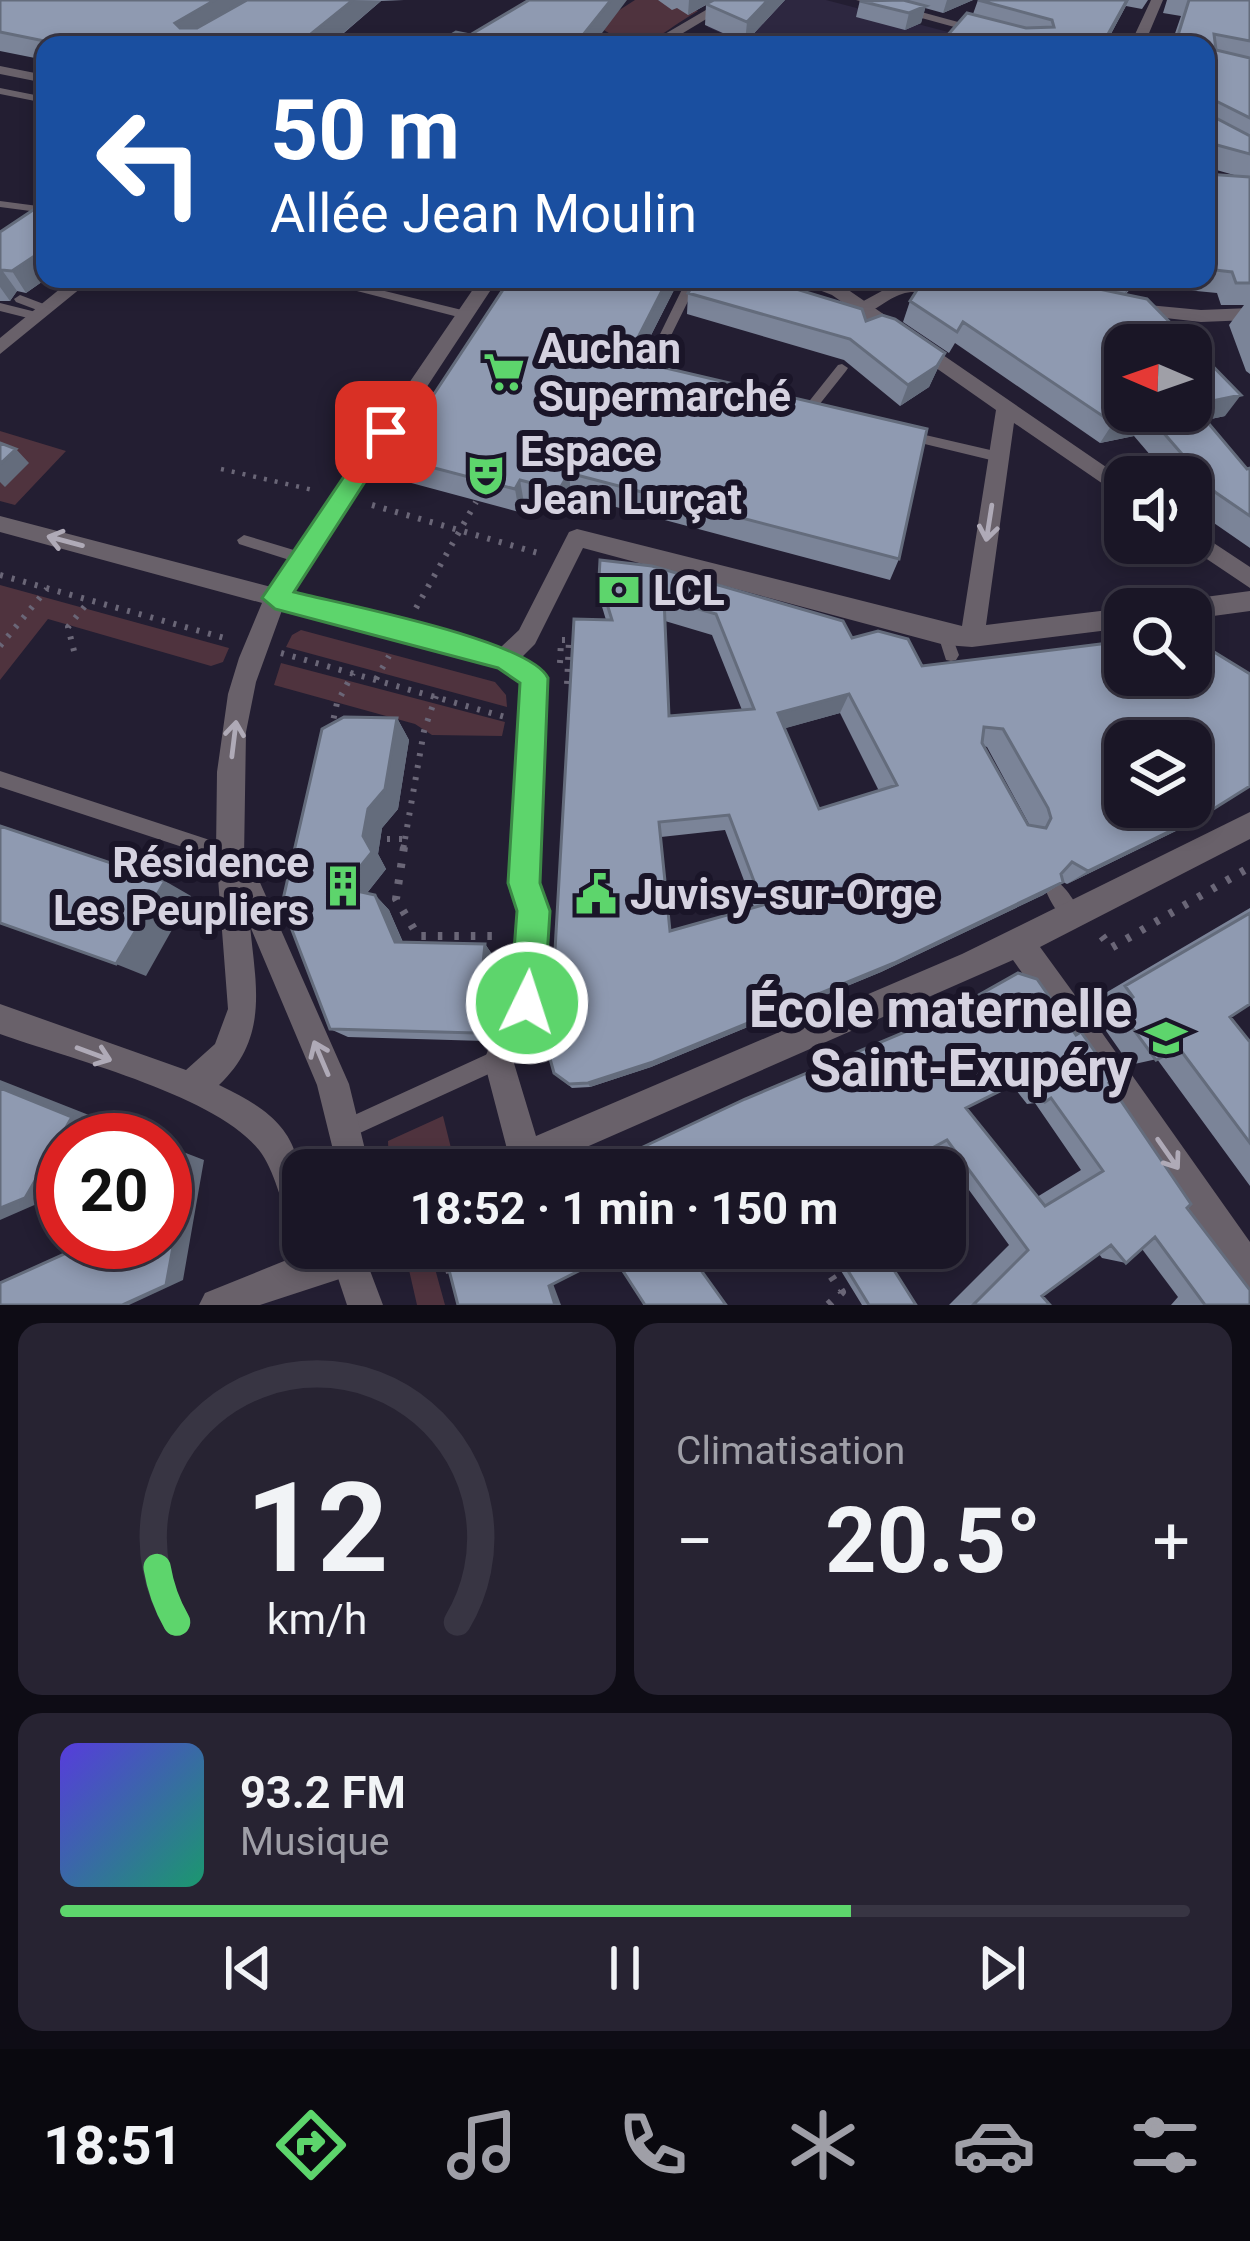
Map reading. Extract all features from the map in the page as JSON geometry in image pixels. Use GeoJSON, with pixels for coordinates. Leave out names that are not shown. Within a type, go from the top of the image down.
{"type":"FeatureCollection","features":[{"type":"Feature","properties":{"kind":"street"},"geometry":{"type":"LineString","coordinates":[[669,36],[732,0]]}},
{"type":"Feature","properties":{"kind":"street"},"geometry":{"type":"LineString","coordinates":[[866,0],[1002,36]]}},
{"type":"Feature","properties":{"kind":"street"},"geometry":{"type":"LineString","coordinates":[[1141,36],[1156,0]]}},
{"type":"Feature","properties":{"kind":"street"},"geometry":{"type":"LineString","coordinates":[[0,70],[36,77]]}},
{"type":"Feature","properties":{"kind":"street"},"geometry":{"type":"LineString","coordinates":[[12,344],[73,288]]}},
{"type":"Feature","properties":{"kind":"street"},"geometry":{"type":"LineString","coordinates":[[189,1087],[209,1075],[238,1036],[243,1010],[229,780],[239,698],[275,598],[483,288]]}},
{"type":"Feature","properties":{"kind":"street"},"geometry":{"type":"LineString","coordinates":[[828,288],[871,312],[1104,476]]}},
{"type":"Feature","properties":{"kind":"street"},"geometry":{"type":"LineString","coordinates":[[871,312],[900,288]]}},
{"type":"Feature","properties":{"kind":"street"},"geometry":{"type":"LineString","coordinates":[[925,288],[972,292]]}},
{"type":"Feature","properties":{"kind":"street"},"geometry":{"type":"LineString","coordinates":[[1105,304],[1202,316],[1250,314]]}},
{"type":"Feature","properties":{"kind":"street"},"geometry":{"type":"LineString","coordinates":[[971,637],[1006,408]]}},
{"type":"Feature","properties":{"kind":"street"},"geometry":{"type":"LineString","coordinates":[[0,524],[505,658],[534,678],[524,883],[533,911],[532,936]]}},
{"type":"Feature","properties":{"kind":"street"},"geometry":{"type":"LineString","coordinates":[[505,658],[526,637],[578,538],[948,645],[971,637],[1104,620]]}},
{"type":"Feature","properties":{"kind":"street"},"geometry":{"type":"LineString","coordinates":[[1212,552],[1250,579]]}},
{"type":"Feature","properties":{"kind":"street"},"geometry":{"type":"LineString","coordinates":[[1212,606],[1250,601]]}},
{"type":"Feature","properties":{"kind":"street"},"geometry":{"type":"LineString","coordinates":[[545,1149],[1019,943],[1250,825]]}},
{"type":"Feature","properties":{"kind":"street"},"geometry":{"type":"LineString","coordinates":[[234,856],[333,1084],[349,1149]]}},
{"type":"Feature","properties":{"kind":"street"},"geometry":{"type":"LineString","coordinates":[[1019,943],[1250,1270]]}},
{"type":"Feature","properties":{"kind":"street"},"geometry":{"type":"LineString","coordinates":[[240,970],[277,954]]}},
{"type":"Feature","properties":{"kind":"street"},"geometry":{"type":"LineString","coordinates":[[0,1019],[189,1087],[248,1115],[271,1139],[282,1165]]}},
{"type":"Feature","properties":{"kind":"street"},"geometry":{"type":"LineString","coordinates":[[499,1061],[510,1149]]}},
{"type":"Feature","properties":{"kind":"street"},"geometry":{"type":"LineString","coordinates":[[217,1305],[306,1269]]}},
{"type":"Feature","properties":{"kind":"street"},"geometry":{"type":"LineString","coordinates":[[351,1269],[365,1305]]}},
{"type":"Feature","properties":{"kind":"lane"},"geometry":{"type":"LineString","coordinates":[[0,91],[36,98]]}},
{"type":"Feature","properties":{"kind":"lane"},"geometry":{"type":"LineString","coordinates":[[0,204],[36,201]]}},
{"type":"Feature","properties":{"kind":"lane"},"geometry":{"type":"LineString","coordinates":[[358,288],[466,315]]}},
{"type":"Feature","properties":{"kind":"lane"},"geometry":{"type":"LineString","coordinates":[[670,379],[647,373],[689,288]]}},
{"type":"Feature","properties":{"kind":"lane"},"geometry":{"type":"LineString","coordinates":[[20,299],[54,306]]}},
{"type":"Feature","properties":{"kind":"lane"},"geometry":{"type":"LineString","coordinates":[[0,307],[54,306]]}},
{"type":"Feature","properties":{"kind":"lane"},"geometry":{"type":"LineString","coordinates":[[864,335],[871,312]]}},
{"type":"Feature","properties":{"kind":"lane"},"geometry":{"type":"LineString","coordinates":[[807,412],[842,368]]}},
{"type":"Feature","properties":{"kind":"lane"},"geometry":{"type":"LineString","coordinates":[[784,407],[829,417]]}},
{"type":"Feature","properties":{"kind":"lane"},"geometry":{"type":"LineString","coordinates":[[892,432],[999,457]]}},
{"type":"Feature","properties":{"kind":"lane"},"geometry":{"type":"LineString","coordinates":[[244,540],[302,558]]}},
{"type":"Feature","properties":{"kind":"lane"},"geometry":{"type":"LineString","coordinates":[[0,779],[234,856]]}},
{"type":"Feature","properties":{"kind":"lane"},"geometry":{"type":"LineString","coordinates":[[1054,889],[1073,918]]}},
{"type":"Feature","properties":{"kind":"lane"},"geometry":{"type":"LineString","coordinates":[[344,1130],[499,1061],[525,1036],[532,936]]}},
{"type":"Feature","properties":{"kind":"path"},"geometry":{"type":"LineString","coordinates":[[221,469],[342,497],[565,560]]}},
{"type":"Feature","properties":{"kind":"path"},"geometry":{"type":"LineString","coordinates":[[460,530],[476,502]]}},
{"type":"Feature","properties":{"kind":"path"},"geometry":{"type":"LineString","coordinates":[[0,646],[47,589]]}},
{"type":"Feature","properties":{"kind":"path"},"geometry":{"type":"LineString","coordinates":[[74,651],[68,627],[89,601]]}},
{"type":"Feature","properties":{"kind":"path"},"geometry":{"type":"LineString","coordinates":[[327,748],[337,703],[353,673]]}},
{"type":"Feature","properties":{"kind":"path"},"geometry":{"type":"LineString","coordinates":[[436,696],[424,731],[396,899],[418,936],[532,936]]}},
{"type":"Feature","properties":{"kind":"path"},"geometry":{"type":"LineString","coordinates":[[387,839],[405,839]]}},
{"type":"Feature","properties":{"kind":"path"},"geometry":{"type":"LineString","coordinates":[[1139,932],[1250,867]]}},
{"type":"Feature","properties":{"kind":"path"},"geometry":{"type":"LineString","coordinates":[[449,1269],[453,1283]]}},
{"type":"Feature","properties":{"kind":"path"},"geometry":{"type":"LineString","coordinates":[[826,1269],[842,1292],[828,1305]]}},
{"type":"Feature","properties":{"kind":"shaded area"},"geometry":{"type":"Polygon","coordinates":[[[635,0],[671,0],[698,11],[658,36],[615,36],[596,25],[635,0]]]}},
{"type":"Feature","properties":{"kind":"shaded area"},"geometry":{"type":"Polygon","coordinates":[[[753,0],[826,0],[964,36],[728,36],[707,27],[753,0]]]}},
{"type":"Feature","properties":{"kind":"shaded area"},"geometry":{"type":"Polygon","coordinates":[[[0,431],[66,451],[15,505],[0,501],[0,431]]]}},
{"type":"Feature","properties":{"kind":"shaded area"},"geometry":{"type":"Polygon","coordinates":[[[0,585],[229,648],[223,662],[211,666],[48,619],[0,680],[0,585]]]}},
{"type":"Feature","properties":{"kind":"shaded area"},"geometry":{"type":"Polygon","coordinates":[[[301,630],[495,682],[506,695],[507,707],[286,647],[301,630]]]}},
{"type":"Feature","properties":{"kind":"shaded area"},"geometry":{"type":"Polygon","coordinates":[[[281,663],[505,722],[502,736],[432,735],[415,724],[274,685],[281,663]]]}},
{"type":"Feature","properties":{"kind":"shaded area"},"geometry":{"type":"Polygon","coordinates":[[[443,1116],[451,1149],[388,1149],[388,1141],[443,1116]]]}},
{"type":"Feature","properties":{"kind":"shaded area"},"geometry":{"type":"Polygon","coordinates":[[[409,1269],[435,1269],[445,1305],[417,1305],[409,1269]]]}},
{"type":"Feature","properties":{"kind":"building"},"geometry":{"type":"Polygon","coordinates":[[[0,0],[215,0],[175,23],[180,28],[197,28],[247,0],[353,0],[311,34],[322,36],[36,39],[0,32],[0,0]]]}},
{"type":"Feature","properties":{"kind":"building"},"geometry":{"type":"Polygon","coordinates":[[[529,0],[611,0],[582,36],[449,36],[456,32],[470,35],[529,0]]]}},
{"type":"Feature","properties":{"kind":"building"},"geometry":{"type":"Polygon","coordinates":[[[768,0],[747,22],[706,4],[768,0]]]}},
{"type":"Feature","properties":{"kind":"building"},"geometry":{"type":"Polygon","coordinates":[[[903,0],[926,6],[909,13],[860,1],[903,0]]]}},
{"type":"Feature","properties":{"kind":"building"},"geometry":{"type":"Polygon","coordinates":[[[978,0],[1127,0],[1107,36],[947,36],[967,13],[1026,28],[1054,27],[1052,20],[978,0]]]}},
{"type":"Feature","properties":{"kind":"building"},"geometry":{"type":"Polygon","coordinates":[[[1189,0],[1250,0],[1250,41],[1214,34],[1178,36],[1189,0]]]}},
{"type":"Feature","properties":{"kind":"building"},"geometry":{"type":"Polygon","coordinates":[[[1215,42],[1216,50],[1250,58],[1250,118],[1215,100],[1215,42]]]}},
{"type":"Feature","properties":{"kind":"building"},"geometry":{"type":"Polygon","coordinates":[[[1215,109],[1216,118],[1250,136],[1250,154],[1215,144],[1215,109]]]}},
{"type":"Feature","properties":{"kind":"building"},"geometry":{"type":"Polygon","coordinates":[[[1215,175],[1250,177],[1250,283],[1236,283],[1232,272],[1215,270],[1215,175]]]}},
{"type":"Feature","properties":{"kind":"building"},"geometry":{"type":"Polygon","coordinates":[[[36,208],[36,255],[0,273],[0,232],[36,208]]]}},
{"type":"Feature","properties":{"kind":"building"},"geometry":{"type":"Polygon","coordinates":[[[504,288],[663,288],[627,359],[927,429],[899,559],[569,473],[559,490],[520,480],[515,489],[381,454],[423,391],[434,394],[504,288]]]}},
{"type":"Feature","properties":{"kind":"building"},"geometry":{"type":"Polygon","coordinates":[[[691,288],[800,288],[862,309],[866,321],[882,315],[895,319],[945,353],[937,366],[908,385],[850,339],[688,293],[691,288]]]}},
{"type":"Feature","properties":{"kind":"building"},"geometry":{"type":"Polygon","coordinates":[[[918,288],[1099,289],[1147,299],[1171,324],[1104,324],[1104,417],[963,322],[957,332],[910,301],[918,288]]]}},
{"type":"Feature","properties":{"kind":"building"},"geometry":{"type":"Polygon","coordinates":[[[1212,365],[1241,395],[1212,401],[1212,365]]]}},
{"type":"Feature","properties":{"kind":"building"},"geometry":{"type":"Polygon","coordinates":[[[1212,428],[1250,468],[1250,516],[1212,489],[1212,456],[1184,456],[1163,432],[1212,432],[1212,428]]]}},
{"type":"Feature","properties":{"kind":"building"},"geometry":{"type":"Polygon","coordinates":[[[0,443],[16,449],[0,464],[0,443]]]}},
{"type":"Feature","properties":{"kind":"building"},"geometry":{"type":"Polygon","coordinates":[[[600,560],[652,566],[843,621],[852,638],[878,631],[908,639],[922,666],[1104,644],[1104,696],[1212,696],[1214,652],[1250,674],[1250,786],[1212,810],[1212,720],[1104,720],[1104,828],[1176,828],[1088,871],[1072,862],[1061,874],[1063,882],[894,963],[653,1062],[588,1083],[569,1084],[554,1073],[549,1055],[574,619],[612,620],[599,578],[600,560]],[[664,599],[669,716],[754,709],[716,614],[664,599]],[[849,694],[778,713],[819,809],[897,785],[849,694]],[[984,727],[982,743],[1028,825],[1046,828],[1051,818],[1048,808],[1003,729],[984,727]],[[729,815],[659,822],[670,931],[763,905],[729,815]]]}},
{"type":"Feature","properties":{"kind":"building","name":"Résidence Les Peupliers"},"geometry":{"type":"Polygon","coordinates":[[[344,717],[397,718],[385,789],[368,809],[363,836],[372,852],[343,888],[375,895],[395,942],[485,944],[476,1033],[330,1029],[282,904],[322,729],[344,717]]]}},
{"type":"Feature","properties":{"kind":"building"},"geometry":{"type":"Polygon","coordinates":[[[0,826],[165,881],[116,964],[0,923],[0,826]]]}},
{"type":"Feature","properties":{"kind":"building","name":"École maternelle Saint-Exupéry"},"geometry":{"type":"Polygon","coordinates":[[[1250,913],[1250,1004],[1230,1017],[1250,1042],[1250,1143],[1179,1048],[1156,1060],[1118,1008],[1133,997],[1125,986],[1250,913]]]}},
{"type":"Feature","properties":{"kind":"building"},"geometry":{"type":"Polygon","coordinates":[[[1018,973],[1037,979],[1115,1080],[1109,1083],[1191,1204],[1187,1208],[1250,1290],[1250,1305],[1205,1305],[1155,1237],[1126,1263],[1111,1245],[1042,1296],[1050,1305],[973,1305],[1028,1250],[966,1166],[966,1149],[954,1149],[947,1140],[930,1149],[639,1149],[936,1019],[1018,973]],[[1026,1078],[966,1108],[1045,1206],[1103,1171],[1051,1098],[1045,1102],[1026,1078]]]}},
{"type":"Feature","properties":{"kind":"building"},"geometry":{"type":"Polygon","coordinates":[[[0,1088],[62,1113],[36,1113],[36,1179],[25,1198],[0,1208],[0,1088]]]}},
{"type":"Feature","properties":{"kind":"building"},"geometry":{"type":"Polygon","coordinates":[[[36,1267],[169,1269],[166,1285],[122,1305],[0,1305],[0,1283],[36,1267]]]}},
{"type":"Feature","properties":{"kind":"building"},"geometry":{"type":"Polygon","coordinates":[[[582,1269],[549,1286],[555,1305],[458,1305],[449,1270],[582,1269]]]}},
{"type":"Feature","properties":{"kind":"building"},"geometry":{"type":"Polygon","coordinates":[[[622,1269],[700,1269],[726,1305],[645,1305],[622,1269]]]}},
{"type":"Feature","properties":{"kind":"building"},"geometry":{"type":"Polygon","coordinates":[[[847,1269],[893,1269],[916,1305],[869,1305],[847,1269]]]}},
{"type":"Feature","properties":{"kind":"place","name":"Auchan Supermarché"},"geometry":{"type":"Point","coordinates":[504,372]}},
{"type":"Feature","properties":{"kind":"place","name":"Espace Jean Lurçat"},"geometry":{"type":"Point","coordinates":[486,475]}},
{"type":"Feature","properties":{"kind":"place","name":"LCL"},"geometry":{"type":"Point","coordinates":[619,590]}},
{"type":"Feature","properties":{"kind":"place","name":"Résidence Les Peupliers"},"geometry":{"type":"Point","coordinates":[343,886]}},
{"type":"Feature","properties":{"kind":"place","name":"Juvisy-sur-Orge"},"geometry":{"type":"Point","coordinates":[596,894]}},
{"type":"Feature","properties":{"kind":"place","name":"École maternelle Saint-Exupéry"},"geometry":{"type":"Point","coordinates":[1166,1038]}},
{"type":"Feature","properties":{"kind":"route"},"geometry":{"type":"LineString","coordinates":[[386,432],[275,598],[505,658],[534,678],[524,883],[533,911],[527,1003]]}}]}
